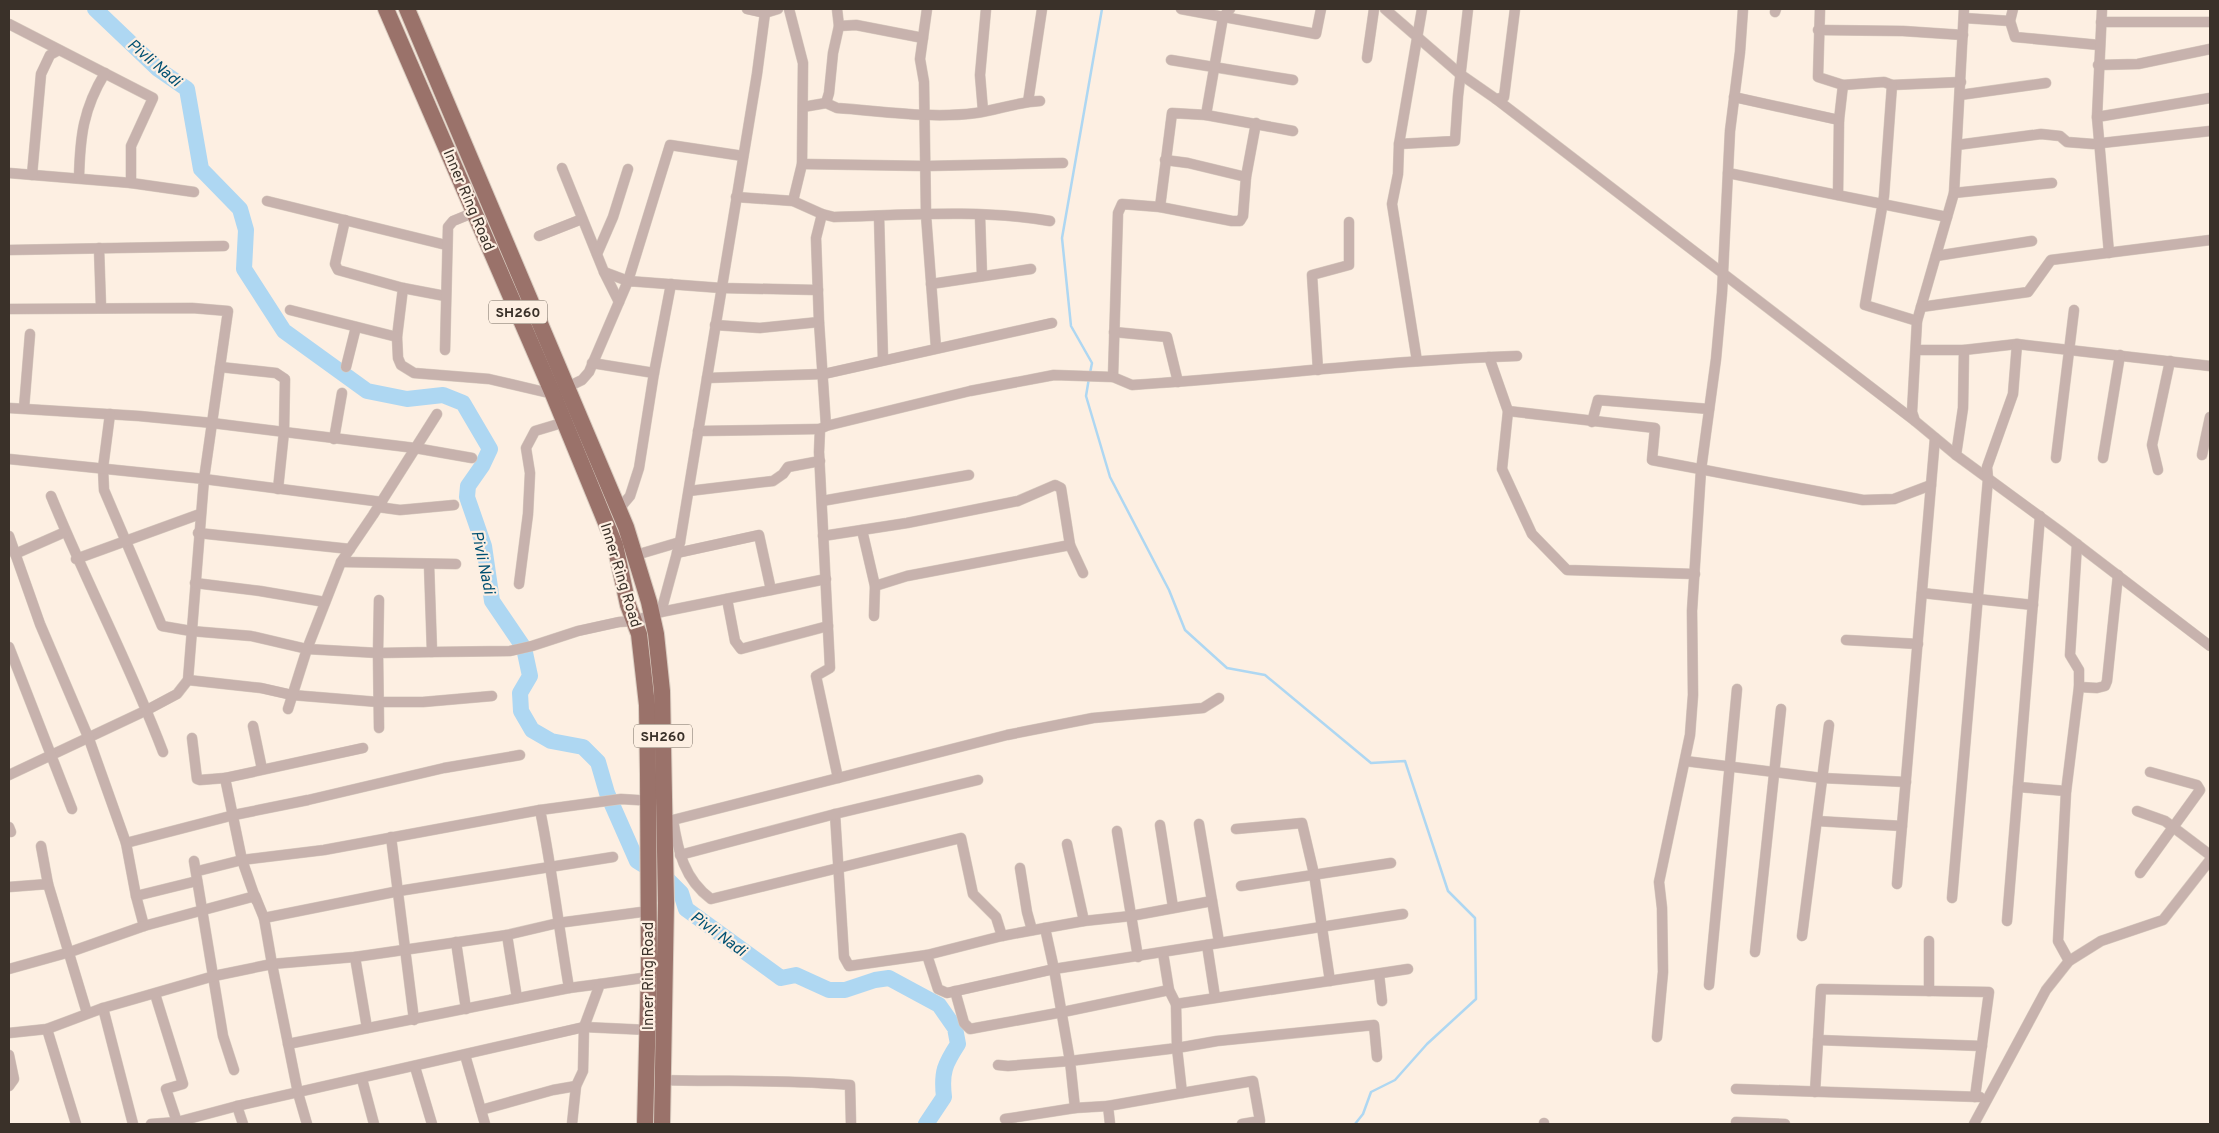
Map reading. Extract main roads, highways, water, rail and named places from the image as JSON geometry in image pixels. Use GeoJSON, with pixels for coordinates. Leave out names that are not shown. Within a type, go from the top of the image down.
{"type":"FeatureCollection","features":[{"type":"Feature","properties":{"kind":"highway","name":"Inner Ring Road"},"geometry":{"type":"LineString","coordinates":[[386,9],[474,212],[619,509],[656,613],[662,691],[656,801],[648,851],[649,977],[645,1124]]}},
{"type":"Feature","properties":{"kind":"highway","name":"Inner Ring Road"},"geometry":{"type":"LineString","coordinates":[[407,9],[561,391],[565,422],[615,545],[628,605],[639,634],[656,801],[669,821],[673,857],[666,903],[662,1124]]}},
{"type":"Feature","properties":{"kind":"waterway","name":"Pivli Nadi"},"geometry":{"type":"LineString","coordinates":[[95,9],[158,69],[187,89],[201,169],[240,209],[246,230],[244,269],[284,331],[367,391],[407,399],[443,395],[463,403],[490,449],[482,466],[468,486],[467,497],[484,546],[492,601],[524,648],[530,676],[520,693],[521,711],[532,730],[551,741],[583,747],[598,762],[607,793],[637,861],[668,880],[681,893],[686,909],[781,978],[796,975],[829,990],[845,990],[875,980],[889,978],[939,1005],[955,1028],[958,1044],[945,1069],[943,1081],[944,1097],[926,1124]]}},
{"type":"Feature","properties":{"kind":"waterway"},"geometry":{"type":"LineString","coordinates":[[1090,373],[1092,363],[1071,326],[1062,238],[1102,9]]}},
{"type":"Feature","properties":{"kind":"waterway"},"geometry":{"type":"LineString","coordinates":[[1089,378],[1086,396],[1110,477],[1169,590],[1185,630],[1227,668],[1265,675],[1371,763],[1405,761],[1448,891],[1475,918],[1476,999],[1427,1044],[1395,1080],[1371,1092],[1363,1114],[1355,1124]]}}]}
